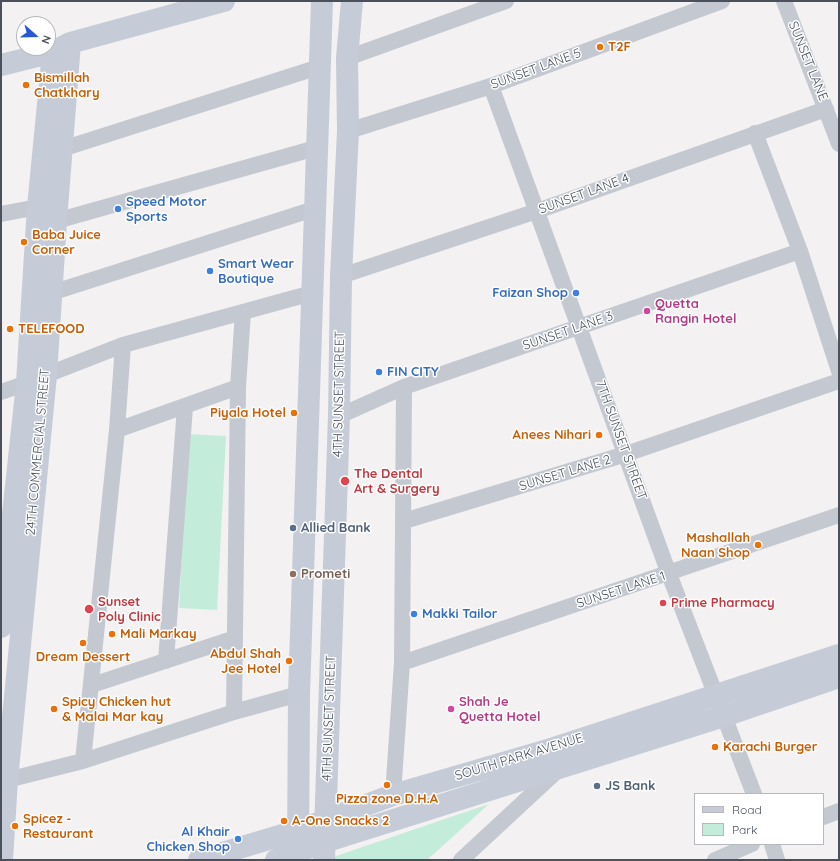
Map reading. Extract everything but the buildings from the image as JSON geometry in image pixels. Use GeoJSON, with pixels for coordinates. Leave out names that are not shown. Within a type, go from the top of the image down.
{"type":"FeatureCollection","features":[{"type":"Feature","properties":{"kind":"street"},"geometry":{"type":"LineString","coordinates":[[1,65],[224,1]]}},
{"type":"Feature","properties":{"kind":"street"},"geometry":{"type":"LineString","coordinates":[[298,847],[300,694],[314,209],[322,1]]}},
{"type":"Feature","properties":{"kind":"street","name":"4TH SUNSET STREET"},"geometry":{"type":"LineString","coordinates":[[324,841],[339,416],[341,276],[348,131],[346,82],[352,1]]}},
{"type":"Feature","properties":{"kind":"street"},"geometry":{"type":"LineString","coordinates":[[347,58],[506,1]]}},
{"type":"Feature","properties":{"kind":"street","name":"SUNSET LANE 5"},"geometry":{"type":"LineString","coordinates":[[348,131],[491,86],[722,1]]}},
{"type":"Feature","properties":{"kind":"street","name":"SUNSET LANE"},"geometry":{"type":"LineString","coordinates":[[784,1],[839,144]]}},
{"type":"Feature","properties":{"kind":"street","name":"24TH COMMERCIAL STREET"},"geometry":{"type":"LineString","coordinates":[[1,627],[6,549],[51,293],[62,149],[62,48]]}},
{"type":"Feature","properties":{"kind":"street","name":"24TH COMMERCIAL STREET"},"geometry":{"type":"LineString","coordinates":[[2,860],[3,825],[36,379],[38,207],[62,48]]}},
{"type":"Feature","properties":{"kind":"street"},"geometry":{"type":"LineString","coordinates":[[62,149],[319,74],[333,71],[342,74],[346,82]]}},
{"type":"Feature","properties":{"kind":"street","name":"7TH SUNSET STREET"},"geometry":{"type":"LineString","coordinates":[[491,86],[578,328],[754,793]]}},
{"type":"Feature","properties":{"kind":"street","name":"SUNSET LANE 4"},"geometry":{"type":"LineString","coordinates":[[341,276],[537,211],[826,108]]}},
{"type":"Feature","properties":{"kind":"street"},"geometry":{"type":"LineString","coordinates":[[756,133],[800,251],[839,371]]}},
{"type":"Feature","properties":{"kind":"street"},"geometry":{"type":"LineString","coordinates":[[56,220],[316,148]]}},
{"type":"Feature","properties":{"kind":"street"},"geometry":{"type":"LineString","coordinates":[[1,214],[38,207]]}},
{"type":"Feature","properties":{"kind":"street"},"geometry":{"type":"LineString","coordinates":[[51,293],[314,209]]}},
{"type":"Feature","properties":{"kind":"street","name":"SUNSET LANE 3"},"geometry":{"type":"LineString","coordinates":[[339,416],[404,387],[800,251]]}},
{"type":"Feature","properties":{"kind":"street"},"geometry":{"type":"LineString","coordinates":[[1,392],[122,345],[312,292]]}},
{"type":"Feature","properties":{"kind":"street"},"geometry":{"type":"LineString","coordinates":[[234,712],[238,387],[243,312]]}},
{"type":"Feature","properties":{"kind":"street"},"geometry":{"type":"LineString","coordinates":[[84,761],[117,430],[122,345]]}},
{"type":"Feature","properties":{"kind":"street","name":"SUNSET LANE 2"},"geometry":{"type":"LineString","coordinates":[[404,521],[626,454],[839,381]]}},
{"type":"Feature","properties":{"kind":"street"},"geometry":{"type":"LineString","coordinates":[[117,430],[238,387]]}},
{"type":"Feature","properties":{"kind":"street"},"geometry":{"type":"LineString","coordinates":[[393,795],[402,663],[404,387]]}},
{"type":"Feature","properties":{"kind":"street"},"geometry":{"type":"LineString","coordinates":[[166,661],[185,407]]}},
{"type":"Feature","properties":{"kind":"street","name":"SUNSET LANE 1"},"geometry":{"type":"LineString","coordinates":[[402,663],[670,574],[839,515]]}},
{"type":"Feature","properties":{"kind":"street"},"geometry":{"type":"LineString","coordinates":[[92,685],[235,638]]}},
{"type":"Feature","properties":{"kind":"street","name":"SOUTH PARK AVENUE"},"geometry":{"type":"LineString","coordinates":[[324,841],[393,795],[551,749],[839,655]]}},
{"type":"Feature","properties":{"kind":"street","name":"SOUTH PARK AVENUE"},"geometry":{"type":"LineString","coordinates":[[324,841],[724,716],[839,677]]}},
{"type":"Feature","properties":{"kind":"street"},"geometry":{"type":"LineString","coordinates":[[7,780],[84,761],[234,712],[300,694]]}},
{"type":"Feature","properties":{"kind":"street"},"geometry":{"type":"LineString","coordinates":[[462,860],[560,768]]}},
{"type":"Feature","properties":{"kind":"street"},"geometry":{"type":"LineString","coordinates":[[824,817],[839,811]]}},
{"type":"Feature","properties":{"kind":"street"},"geometry":{"type":"LineString","coordinates":[[199,860],[298,847],[324,841]]}},
{"type":"Feature","properties":{"kind":"street"},"geometry":{"type":"LineString","coordinates":[[715,860],[750,845]]}},
{"type":"Feature","properties":{"kind":"street"},"geometry":{"type":"LineString","coordinates":[[772,845],[777,860]]}},
{"type":"Feature","properties":{"kind":"street"},"geometry":{"type":"LineString","coordinates":[[276,860],[298,847]]}},
{"type":"Feature","properties":{"kind":"green space"},"geometry":{"type":"Polygon","coordinates":[[[188,434],[226,436],[217,610],[179,608],[188,434]]]}},
{"type":"Feature","properties":{"kind":"green space"},"geometry":{"type":"Polygon","coordinates":[[[489,804],[427,860],[333,860],[333,857],[489,804]]]}},
{"type":"Feature","properties":{"kind":"place","name":"T2F"},"geometry":{"type":"Point","coordinates":[600,47]}},
{"type":"Feature","properties":{"kind":"place","name":"Bismillah Chatkhary"},"geometry":{"type":"Point","coordinates":[26,85]}},
{"type":"Feature","properties":{"kind":"place","name":"Speed Motor Sports"},"geometry":{"type":"Point","coordinates":[118,209]}},
{"type":"Feature","properties":{"kind":"place","name":"Baba Juice Corner"},"geometry":{"type":"Point","coordinates":[24,242]}},
{"type":"Feature","properties":{"kind":"place","name":"Smart Wear Boutique"},"geometry":{"type":"Point","coordinates":[210,271]}},
{"type":"Feature","properties":{"kind":"place","name":"Faizan Shop"},"geometry":{"type":"Point","coordinates":[576,293]}},
{"type":"Feature","properties":{"kind":"place","name":"Quetta Rangin Hotel"},"geometry":{"type":"Point","coordinates":[647,311]}},
{"type":"Feature","properties":{"kind":"place","name":"TELEFOOD"},"geometry":{"type":"Point","coordinates":[10,329]}},
{"type":"Feature","properties":{"kind":"place","name":"FIN CITY"},"geometry":{"type":"Point","coordinates":[379,372]}},
{"type":"Feature","properties":{"kind":"place","name":"Piyala Hotel"},"geometry":{"type":"Point","coordinates":[294,413]}},
{"type":"Feature","properties":{"kind":"place","name":"Anees Nihari"},"geometry":{"type":"Point","coordinates":[599,435]}},
{"type":"Feature","properties":{"kind":"place","name":"The Dental Art & Surgery"},"geometry":{"type":"Point","coordinates":[345,481]}},
{"type":"Feature","properties":{"kind":"place","name":"Allied Bank"},"geometry":{"type":"Point","coordinates":[293,528]}},
{"type":"Feature","properties":{"kind":"place","name":"Mashallah Naan Shop"},"geometry":{"type":"Point","coordinates":[758,545]}},
{"type":"Feature","properties":{"kind":"place","name":"Prometi"},"geometry":{"type":"Point","coordinates":[293,574]}},
{"type":"Feature","properties":{"kind":"place","name":"Prime Pharmacy"},"geometry":{"type":"Point","coordinates":[663,603]}},
{"type":"Feature","properties":{"kind":"place","name":"Sunset Poly Clinic"},"geometry":{"type":"Point","coordinates":[89,609]}},
{"type":"Feature","properties":{"kind":"place","name":"Makki Tailor"},"geometry":{"type":"Point","coordinates":[414,614]}},
{"type":"Feature","properties":{"kind":"place","name":"Mali Markay"},"geometry":{"type":"Point","coordinates":[112,634]}},
{"type":"Feature","properties":{"kind":"place","name":"Dream Dessert"},"geometry":{"type":"Point","coordinates":[83,643]}},
{"type":"Feature","properties":{"kind":"place","name":"Abdul Shah Jee Hotel"},"geometry":{"type":"Point","coordinates":[289,661]}},
{"type":"Feature","properties":{"kind":"place","name":"Spicy Chicken hut & Malai Mar kay"},"geometry":{"type":"Point","coordinates":[54,709]}},
{"type":"Feature","properties":{"kind":"place","name":"Shah Je Quetta Hotel"},"geometry":{"type":"Point","coordinates":[451,709]}},
{"type":"Feature","properties":{"kind":"place","name":"Karachi Burger"},"geometry":{"type":"Point","coordinates":[715,747]}},
{"type":"Feature","properties":{"kind":"place","name":"Pizza zone D.H.A"},"geometry":{"type":"Point","coordinates":[387,785]}},
{"type":"Feature","properties":{"kind":"place","name":"JS Bank"},"geometry":{"type":"Point","coordinates":[597,786]}},
{"type":"Feature","properties":{"kind":"place","name":"A-One Snacks 2"},"geometry":{"type":"Point","coordinates":[284,821]}},
{"type":"Feature","properties":{"kind":"place","name":"Spicez - Restaurant"},"geometry":{"type":"Point","coordinates":[15,826]}},
{"type":"Feature","properties":{"kind":"place","name":"Al Khair Chicken Shop"},"geometry":{"type":"Point","coordinates":[238,839]}}]}
